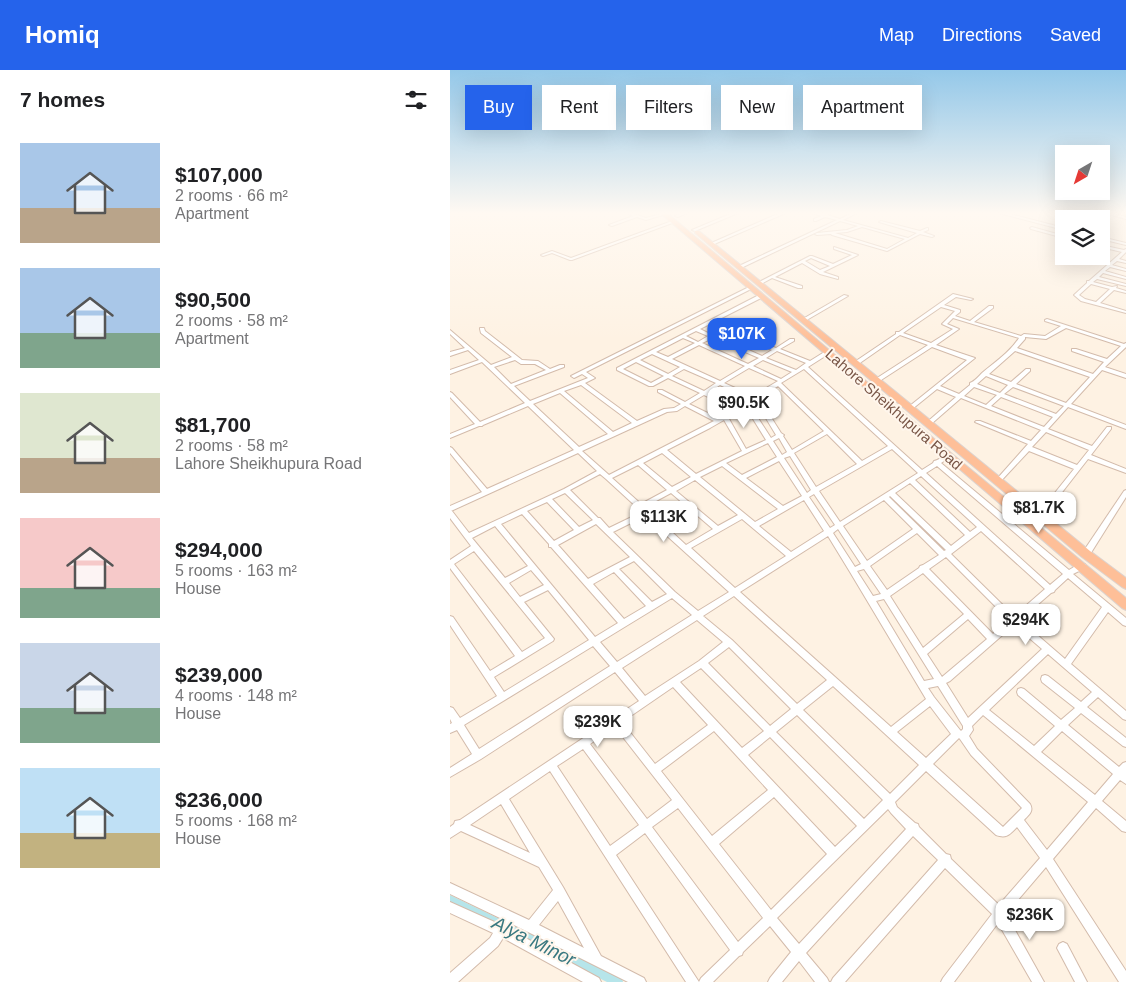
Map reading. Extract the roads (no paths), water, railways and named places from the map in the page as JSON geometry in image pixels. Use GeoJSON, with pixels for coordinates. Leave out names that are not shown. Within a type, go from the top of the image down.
{"type":"FeatureCollection","features":[{"type":"Feature","properties":{"kind":"highway","name":"Lahore Sheikhupura Road"},"geometry":{"type":"LineString","coordinates":[[718,255],[755,285],[803,320],[1086,554],[1126,584]]}},
{"type":"Feature","properties":{"kind":"highway","name":"Lahore Sheikhupura Road"},"geometry":{"type":"LineString","coordinates":[[724,255],[741,268],[755,285],[761,296],[1126,605]]}},
{"type":"Feature","properties":{"kind":"street"},"geometry":{"type":"LineString","coordinates":[[559,255],[571,259],[581,255]]}},
{"type":"Feature","properties":{"kind":"street"},"geometry":{"type":"LineString","coordinates":[[741,268],[768,255]]}},
{"type":"Feature","properties":{"kind":"street"},"geometry":{"type":"LineString","coordinates":[[741,268],[770,255]]}},
{"type":"Feature","properties":{"kind":"street"},"geometry":{"type":"LineString","coordinates":[[820,272],[855,255]]}},
{"type":"Feature","properties":{"kind":"street"},"geometry":{"type":"LineString","coordinates":[[1110,264],[1122,255]]}},
{"type":"Feature","properties":{"kind":"street"},"geometry":{"type":"LineString","coordinates":[[574,376],[811,257],[834,266]]}},
{"type":"Feature","properties":{"kind":"street"},"geometry":{"type":"LineString","coordinates":[[1116,259],[1126,262]]}},
{"type":"Feature","properties":{"kind":"street"},"geometry":{"type":"LineString","coordinates":[[802,261],[820,272],[837,278]]}},
{"type":"Feature","properties":{"kind":"street"},"geometry":{"type":"LineString","coordinates":[[1126,270],[1109,265],[1076,296],[1126,312]]}},
{"type":"Feature","properties":{"kind":"street"},"geometry":{"type":"LineString","coordinates":[[1102,271],[1126,278]]}},
{"type":"Feature","properties":{"kind":"street"},"geometry":{"type":"LineString","coordinates":[[772,277],[800,287]]}},
{"type":"Feature","properties":{"kind":"street"},"geometry":{"type":"LineString","coordinates":[[1095,277],[1126,285]]}},
{"type":"Feature","properties":{"kind":"street"},"geometry":{"type":"LineString","coordinates":[[1089,282],[1126,292]]}},
{"type":"Feature","properties":{"kind":"street"},"geometry":{"type":"LineString","coordinates":[[1097,304],[1115,288]]}},
{"type":"Feature","properties":{"kind":"street"},"geometry":{"type":"LineString","coordinates":[[855,364],[956,295],[971,299]]}},
{"type":"Feature","properties":{"kind":"street"},"geometry":{"type":"LineString","coordinates":[[684,367],[651,385],[620,369],[761,296]]}},
{"type":"Feature","properties":{"kind":"street"},"geometry":{"type":"LineString","coordinates":[[803,320],[846,296]]}},
{"type":"Feature","properties":{"kind":"street"},"geometry":{"type":"LineString","coordinates":[[876,381],[957,329],[944,324],[958,311],[941,305]]}},
{"type":"Feature","properties":{"kind":"street"},"geometry":{"type":"LineString","coordinates":[[971,322],[991,308]]}},
{"type":"Feature","properties":{"kind":"street"},"geometry":{"type":"LineString","coordinates":[[953,316],[1022,338]]}},
{"type":"Feature","properties":{"kind":"street"},"geometry":{"type":"LineString","coordinates":[[1047,320],[1126,345]]}},
{"type":"Feature","properties":{"kind":"street"},"geometry":{"type":"LineString","coordinates":[[928,424],[1014,349],[1026,335],[1047,338],[1052,332],[1065,326]]}},
{"type":"Feature","properties":{"kind":"street"},"geometry":{"type":"LineString","coordinates":[[482,329],[483,332],[523,364],[538,363],[550,371]]}},
{"type":"Feature","properties":{"kind":"street"},"geometry":{"type":"LineString","coordinates":[[695,329],[796,372]]}},
{"type":"Feature","properties":{"kind":"street"},"geometry":{"type":"LineString","coordinates":[[450,332],[453,338],[470,348],[490,366],[578,451],[832,681],[1001,832],[1004,832],[1018,820],[1028,809],[1027,807],[974,752],[931,700],[853,570],[804,497],[781,457],[746,404]]}},
{"type":"Feature","properties":{"kind":"street"},"geometry":{"type":"LineString","coordinates":[[668,359],[719,333]]}},
{"type":"Feature","properties":{"kind":"street"},"geometry":{"type":"LineString","coordinates":[[898,333],[971,358],[909,409]]}},
{"type":"Feature","properties":{"kind":"street"},"geometry":{"type":"LineString","coordinates":[[682,336],[780,382],[827,432],[861,464]]}},
{"type":"Feature","properties":{"kind":"street"},"geometry":{"type":"LineString","coordinates":[[740,348],[754,340],[807,365],[892,446],[1052,590]]}},
{"type":"Feature","properties":{"kind":"street"},"geometry":{"type":"LineString","coordinates":[[450,509],[667,410],[675,410],[792,340]]}},
{"type":"Feature","properties":{"kind":"street"},"geometry":{"type":"LineString","coordinates":[[998,481],[1101,368],[1126,345]]}},
{"type":"Feature","properties":{"kind":"street"},"geometry":{"type":"LineString","coordinates":[[450,354],[470,348]]}},
{"type":"Feature","properties":{"kind":"street"},"geometry":{"type":"LineString","coordinates":[[1014,349],[1094,376]]}},
{"type":"Feature","properties":{"kind":"street"},"geometry":{"type":"LineString","coordinates":[[1074,350],[1108,361]]}},
{"type":"Feature","properties":{"kind":"street"},"geometry":{"type":"LineString","coordinates":[[652,352],[755,398],[781,435],[838,526],[886,595],[967,725],[968,730],[926,764],[738,952],[705,982]]}},
{"type":"Feature","properties":{"kind":"street"},"geometry":{"type":"LineString","coordinates":[[467,537],[566,490],[638,462],[663,450],[719,421],[828,352]]}},
{"type":"Feature","properties":{"kind":"street"},"geometry":{"type":"LineString","coordinates":[[490,366],[515,358]]}},
{"type":"Feature","properties":{"kind":"street"},"geometry":{"type":"LineString","coordinates":[[450,372],[483,360]]}},
{"type":"Feature","properties":{"kind":"street"},"geometry":{"type":"LineString","coordinates":[[635,360],[738,409]]}},
{"type":"Feature","properties":{"kind":"street"},"geometry":{"type":"LineString","coordinates":[[509,386],[562,366]]}},
{"type":"Feature","properties":{"kind":"street"},"geometry":{"type":"LineString","coordinates":[[1101,368],[1126,376]]}},
{"type":"Feature","properties":{"kind":"street"},"geometry":{"type":"LineString","coordinates":[[987,407],[1028,370]]}},
{"type":"Feature","properties":{"kind":"street"},"geometry":{"type":"LineString","coordinates":[[450,436],[582,383],[592,376],[583,372]]}},
{"type":"Feature","properties":{"kind":"street"},"geometry":{"type":"LineString","coordinates":[[984,374],[1126,427]]}},
{"type":"Feature","properties":{"kind":"street"},"geometry":{"type":"LineString","coordinates":[[582,383],[637,424]]}},
{"type":"Feature","properties":{"kind":"street"},"geometry":{"type":"LineString","coordinates":[[972,384],[1057,416]]}},
{"type":"Feature","properties":{"kind":"street"},"geometry":{"type":"LineString","coordinates":[[937,387],[1093,449]]}},
{"type":"Feature","properties":{"kind":"street"},"geometry":{"type":"LineString","coordinates":[[561,391],[613,435]]}},
{"type":"Feature","properties":{"kind":"street"},"geometry":{"type":"LineString","coordinates":[[660,391],[719,421]]}},
{"type":"Feature","properties":{"kind":"street"},"geometry":{"type":"LineString","coordinates":[[450,394],[480,424]]}},
{"type":"Feature","properties":{"kind":"street"},"geometry":{"type":"LineString","coordinates":[[725,417],[745,452]]}},
{"type":"Feature","properties":{"kind":"street"},"geometry":{"type":"LineString","coordinates":[[978,422],[1078,468]]}},
{"type":"Feature","properties":{"kind":"street"},"geometry":{"type":"LineString","coordinates":[[1040,516],[1109,428]]}},
{"type":"Feature","properties":{"kind":"street"},"geometry":{"type":"LineString","coordinates":[[740,478],[827,432]]}},
{"type":"Feature","properties":{"kind":"street"},"geometry":{"type":"LineString","coordinates":[[640,507],[722,463],[781,435]]}},
{"type":"Feature","properties":{"kind":"street"},"geometry":{"type":"LineString","coordinates":[[754,526],[892,446]]}},
{"type":"Feature","properties":{"kind":"street"},"geometry":{"type":"LineString","coordinates":[[450,449],[486,492]]}},
{"type":"Feature","properties":{"kind":"street"},"geometry":{"type":"LineString","coordinates":[[663,450],[791,556]]}},
{"type":"Feature","properties":{"kind":"street"},"geometry":{"type":"LineString","coordinates":[[450,774],[696,615],[735,593],[948,456]]}},
{"type":"Feature","properties":{"kind":"street"},"geometry":{"type":"LineString","coordinates":[[1087,456],[1126,471]]}},
{"type":"Feature","properties":{"kind":"street"},"geometry":{"type":"LineString","coordinates":[[638,462],[718,530]]}},
{"type":"Feature","properties":{"kind":"street"},"geometry":{"type":"LineString","coordinates":[[936,462],[1126,623]]}},
{"type":"Feature","properties":{"kind":"street"},"geometry":{"type":"LineString","coordinates":[[722,463],[783,510]]}},
{"type":"Feature","properties":{"kind":"street"},"geometry":{"type":"LineString","coordinates":[[911,480],[968,535]]}},
{"type":"Feature","properties":{"kind":"street"},"geometry":{"type":"LineString","coordinates":[[566,490],[672,594],[729,642],[890,802],[894,810],[999,913],[1038,982]]}},
{"type":"Feature","properties":{"kind":"street"},"geometry":{"type":"LineString","coordinates":[[1086,554],[1126,492]]}},
{"type":"Feature","properties":{"kind":"street"},"geometry":{"type":"LineString","coordinates":[[887,494],[917,530],[947,553]]}},
{"type":"Feature","properties":{"kind":"street"},"geometry":{"type":"LineString","coordinates":[[887,494],[1014,620],[1126,716]]}},
{"type":"Feature","properties":{"kind":"street"},"geometry":{"type":"LineString","coordinates":[[548,499],[579,531]]}},
{"type":"Feature","properties":{"kind":"street"},"geometry":{"type":"LineString","coordinates":[[523,511],[623,623]]}},
{"type":"Feature","properties":{"kind":"street"},"geometry":{"type":"LineString","coordinates":[[609,532],[646,512]]}},
{"type":"Feature","properties":{"kind":"street"},"geometry":{"type":"LineString","coordinates":[[450,513],[467,537],[550,639],[488,676]]}},
{"type":"Feature","properties":{"kind":"street"},"geometry":{"type":"LineString","coordinates":[[686,548],[742,516]]}},
{"type":"Feature","properties":{"kind":"street"},"geometry":{"type":"LineString","coordinates":[[552,545],[598,520]]}},
{"type":"Feature","properties":{"kind":"street"},"geometry":{"type":"LineString","coordinates":[[497,524],[644,701]]}},
{"type":"Feature","properties":{"kind":"street"},"geometry":{"type":"LineString","coordinates":[[871,600],[886,595],[981,527]]}},
{"type":"Feature","properties":{"kind":"street"},"geometry":{"type":"LineString","coordinates":[[853,570],[866,565],[917,530]]}},
{"type":"Feature","properties":{"kind":"street"},"geometry":{"type":"LineString","coordinates":[[475,547],[450,563],[521,657]]}},
{"type":"Feature","properties":{"kind":"street"},"geometry":{"type":"LineString","coordinates":[[588,583],[635,557]]}},
{"type":"Feature","properties":{"kind":"street"},"geometry":{"type":"LineString","coordinates":[[504,582],[533,566]]}},
{"type":"Feature","properties":{"kind":"street"},"geometry":{"type":"LineString","coordinates":[[922,685],[940,682],[953,673],[992,638],[1052,590],[1068,574],[1082,566]]}},
{"type":"Feature","properties":{"kind":"street"},"geometry":{"type":"LineString","coordinates":[[922,568],[992,638]]}},
{"type":"Feature","properties":{"kind":"street"},"geometry":{"type":"LineString","coordinates":[[615,569],[651,606]]}},
{"type":"Feature","properties":{"kind":"street"},"geometry":{"type":"LineString","coordinates":[[520,601],[549,586]]}},
{"type":"Feature","properties":{"kind":"street"},"geometry":{"type":"LineString","coordinates":[[454,727],[672,594]]}},
{"type":"Feature","properties":{"kind":"street"},"geometry":{"type":"LineString","coordinates":[[1066,665],[1107,607]]}},
{"type":"Feature","properties":{"kind":"street"},"geometry":{"type":"LineString","coordinates":[[922,654],[969,614]]}},
{"type":"Feature","properties":{"kind":"street"},"geometry":{"type":"LineString","coordinates":[[450,619],[503,697]]}},
{"type":"Feature","properties":{"kind":"street"},"geometry":{"type":"LineString","coordinates":[[450,833],[459,825],[503,798],[702,663],[729,642]]}},
{"type":"Feature","properties":{"kind":"street"},"geometry":{"type":"LineString","coordinates":[[967,725],[1047,650]]}},
{"type":"Feature","properties":{"kind":"street"},"geometry":{"type":"LineString","coordinates":[[702,663],[864,826]]}},
{"type":"Feature","properties":{"kind":"street"},"geometry":{"type":"LineString","coordinates":[[1045,680],[1126,743]]}},
{"type":"Feature","properties":{"kind":"street"},"geometry":{"type":"LineString","coordinates":[[742,754],[832,681]]}},
{"type":"Feature","properties":{"kind":"street"},"geometry":{"type":"LineString","coordinates":[[674,682],[835,855]]}},
{"type":"Feature","properties":{"kind":"street"},"geometry":{"type":"LineString","coordinates":[[947,982],[999,913],[1096,801],[1124,773],[1062,726],[1022,692]]}},
{"type":"Feature","properties":{"kind":"street"},"geometry":{"type":"LineString","coordinates":[[1034,752],[1097,692]]}},
{"type":"Feature","properties":{"kind":"street"},"geometry":{"type":"LineString","coordinates":[[891,732],[931,700]]}},
{"type":"Feature","properties":{"kind":"street"},"geometry":{"type":"LineString","coordinates":[[983,710],[1126,827]]}},
{"type":"Feature","properties":{"kind":"street"},"geometry":{"type":"LineString","coordinates":[[450,711],[454,727],[478,756]]}},
{"type":"Feature","properties":{"kind":"street"},"geometry":{"type":"LineString","coordinates":[[616,721],[770,918],[823,982]]}},
{"type":"Feature","properties":{"kind":"street"},"geometry":{"type":"LineString","coordinates":[[655,770],[715,725]]}},
{"type":"Feature","properties":{"kind":"street"},"geometry":{"type":"LineString","coordinates":[[584,743],[738,952]]}},
{"type":"Feature","properties":{"kind":"street"},"geometry":{"type":"LineString","coordinates":[[551,765],[693,982]]}},
{"type":"Feature","properties":{"kind":"street"},"geometry":{"type":"LineString","coordinates":[[712,843],[775,790]]}},
{"type":"Feature","properties":{"kind":"street"},"geometry":{"type":"LineString","coordinates":[[503,798],[559,891],[597,960]]}},
{"type":"Feature","properties":{"kind":"street"},"geometry":{"type":"LineString","coordinates":[[610,853],[679,801]]}},
{"type":"Feature","properties":{"kind":"street"},"geometry":{"type":"LineString","coordinates":[[1018,820],[1046,859],[1126,982]]}},
{"type":"Feature","properties":{"kind":"street"},"geometry":{"type":"LineString","coordinates":[[459,825],[541,863]]}},
{"type":"Feature","properties":{"kind":"street"},"geometry":{"type":"LineString","coordinates":[[774,982],[799,952],[914,828]]}},
{"type":"Feature","properties":{"kind":"street"},"geometry":{"type":"LineString","coordinates":[[837,982],[946,859]]}},
{"type":"Feature","properties":{"kind":"street"},"geometry":{"type":"LineString","coordinates":[[450,888],[591,981]]}},
{"type":"Feature","properties":{"kind":"street"},"geometry":{"type":"LineString","coordinates":[[531,927],[559,891]]}},
{"type":"Feature","properties":{"kind":"street"},"geometry":{"type":"LineString","coordinates":[[450,907],[506,924],[531,927],[640,982]]}},
{"type":"Feature","properties":{"kind":"street"},"geometry":{"type":"LineString","coordinates":[[450,981],[485,951],[506,924]]}},
{"type":"Feature","properties":{"kind":"street"},"geometry":{"type":"LineString","coordinates":[[1062,948],[1081,982]]}},
{"type":"Feature","properties":{"kind":"waterway","name":"Alya Minor"},"geometry":{"type":"LineString","coordinates":[[450,900],[618,982]]}}]}
